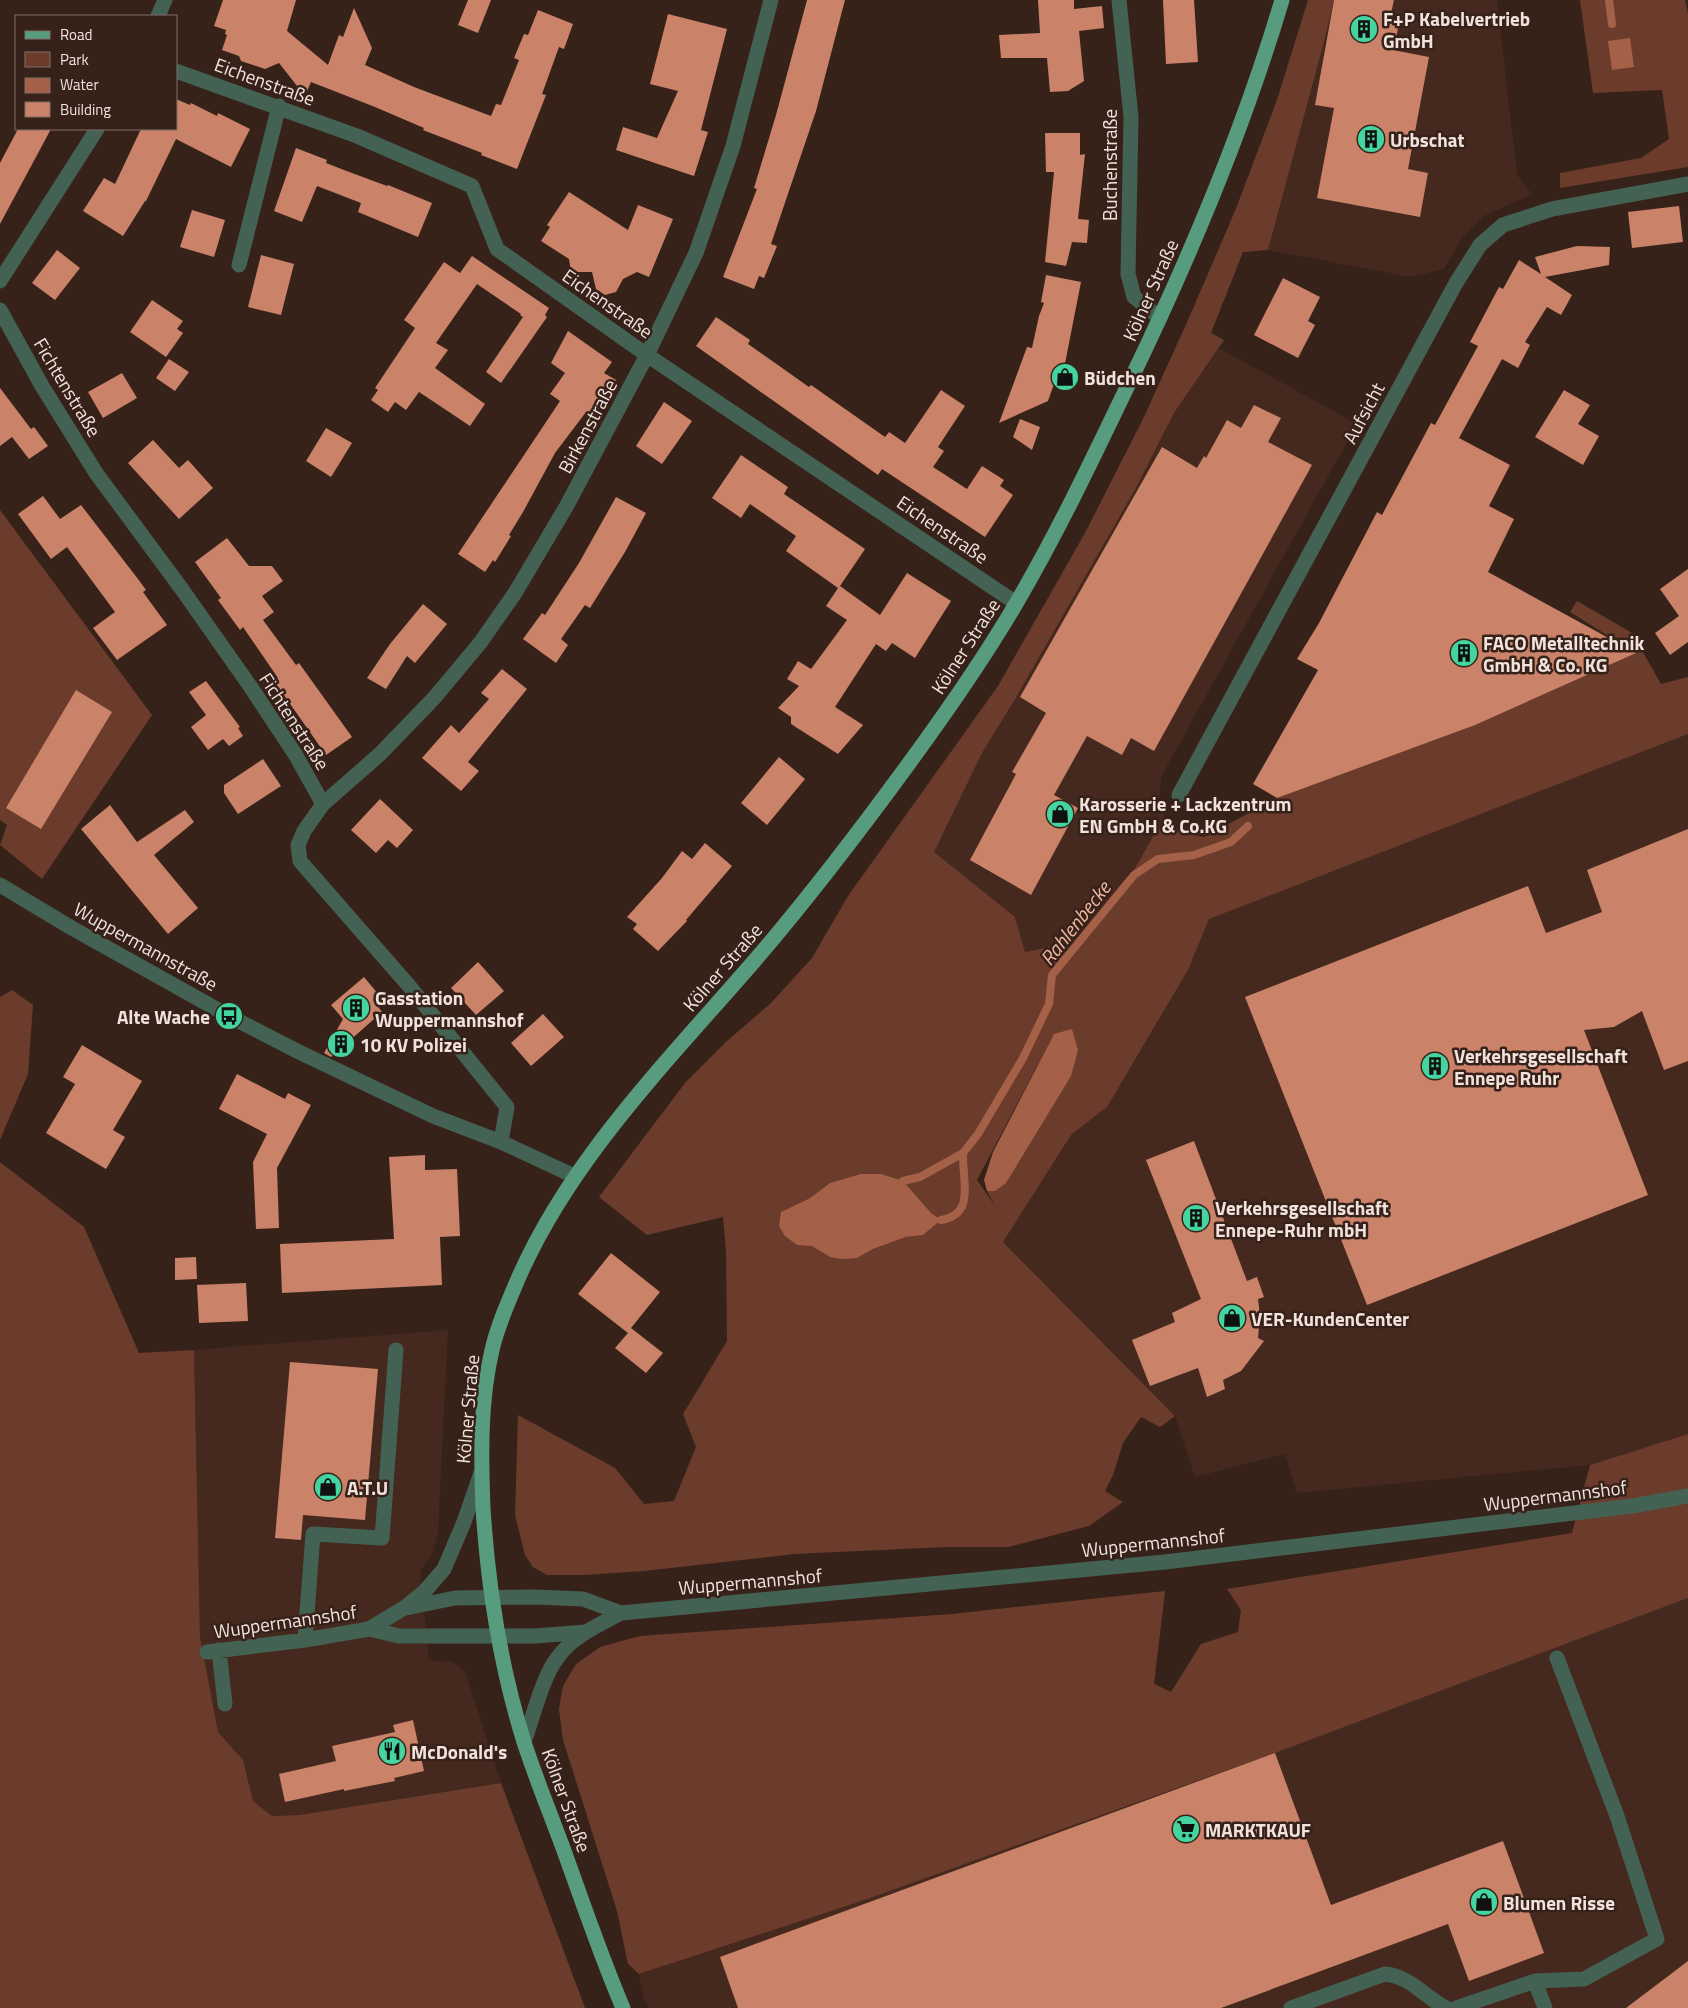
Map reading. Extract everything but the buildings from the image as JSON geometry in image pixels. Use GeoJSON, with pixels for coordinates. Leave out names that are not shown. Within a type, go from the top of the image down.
{"type":"FeatureCollection","features":[{"type":"Feature","properties":{"kind":"main road","name":"Kölner Straße"},"geometry":{"type":"LineString","coordinates":[[623,2008],[524,1742],[504,1669],[490,1598],[486,1559],[482,1430],[492,1351],[502,1314],[529,1253],[574,1176],[624,1111],[791,918],[848,845],[961,690],[1016,603],[1082,479],[1160,318],[1199,229],[1236,136],[1266,55],[1282,0]]}},
{"type":"Feature","properties":{"kind":"street"},"geometry":{"type":"LineString","coordinates":[[158,15],[165,0]]}},
{"type":"Feature","properties":{"kind":"street","name":"Birkenstraße"},"geometry":{"type":"LineString","coordinates":[[323,804],[380,754],[435,696],[480,643],[515,593],[566,507],[647,355],[696,253],[730,155],[771,0]]}},
{"type":"Feature","properties":{"kind":"street","name":"Buchenstraße"},"geometry":{"type":"LineString","coordinates":[[1119,0],[1131,117],[1128,274],[1134,297],[1160,318]]}},
{"type":"Feature","properties":{"kind":"street","name":"Eichenstraße"},"geometry":{"type":"LineString","coordinates":[[178,72],[279,106],[357,136],[472,186],[497,249],[647,355],[1016,603]]}},
{"type":"Feature","properties":{"kind":"street"},"geometry":{"type":"LineString","coordinates":[[239,264],[279,106]]}},
{"type":"Feature","properties":{"kind":"street"},"geometry":{"type":"LineString","coordinates":[[0,281],[96,130]]}},
{"type":"Feature","properties":{"kind":"street","name":"Aufsicht"},"geometry":{"type":"LineString","coordinates":[[1179,795],[1456,283],[1480,246],[1503,225],[1552,209],[1688,184]]}},
{"type":"Feature","properties":{"kind":"street","name":"Fichtenstraße"},"geometry":{"type":"LineString","coordinates":[[0,310],[42,386],[96,473],[181,588],[250,686],[295,754],[323,804]]}},
{"type":"Feature","properties":{"kind":"street"},"geometry":{"type":"LineString","coordinates":[[323,804],[304,830],[298,845],[300,861],[410,987],[507,1107],[501,1142]]}},
{"type":"Feature","properties":{"kind":"street","name":"Wuppermannstraße"},"geometry":{"type":"LineString","coordinates":[[0,885],[70,927],[229,1016],[299,1052],[434,1116],[501,1142],[574,1176]]}},
{"type":"Feature","properties":{"kind":"street"},"geometry":{"type":"LineString","coordinates":[[305,1640],[313,1534],[382,1538],[396,1350]]}},
{"type":"Feature","properties":{"kind":"street","name":"Wuppermannshof"},"geometry":{"type":"LineString","coordinates":[[225,1704],[213,1651],[305,1640],[369,1629],[404,1608],[425,1591],[444,1569],[482,1472]]}},
{"type":"Feature","properties":{"kind":"street","name":"Wuppermannshof"},"geometry":{"type":"LineString","coordinates":[[524,1742],[549,1670],[558,1656],[587,1632],[620,1613],[1165,1562],[1632,1506],[1688,1496]]}},
{"type":"Feature","properties":{"kind":"street","name":"Wuppermannshof"},"geometry":{"type":"LineString","coordinates":[[404,1608],[455,1598],[583,1599],[620,1613]]}},
{"type":"Feature","properties":{"kind":"street","name":"Wuppermannshof"},"geometry":{"type":"LineString","coordinates":[[369,1629],[399,1636],[498,1637],[587,1632]]}},
{"type":"Feature","properties":{"kind":"street"},"geometry":{"type":"LineString","coordinates":[[1456,2008],[1535,1981],[1584,1978],[1657,1939],[1617,1816],[1557,1658]]}},
{"type":"Feature","properties":{"kind":"street"},"geometry":{"type":"LineString","coordinates":[[1291,2008],[1386,1974],[1394,1974],[1446,2008]]}},
{"type":"Feature","properties":{"kind":"street"},"geometry":{"type":"LineString","coordinates":[[1535,1981],[1545,2008]]}},
{"type":"Feature","properties":{"kind":"shaded area"},"geometry":{"type":"Polygon","coordinates":[[[1334,0],[1497,0],[1517,175],[1532,194],[1484,216],[1461,239],[1444,269],[1411,277],[1268,250],[1334,0]]]}},
{"type":"Feature","properties":{"kind":"shaded area"},"geometry":{"type":"Polygon","coordinates":[[[1219,348],[1357,424],[1162,775],[1159,798],[1164,816],[1181,832],[1165,825],[1155,833],[1115,903],[1069,957],[1060,945],[1025,952],[1015,917],[933,852],[982,753],[1014,701],[1136,488],[1174,413],[1219,348]]]}},
{"type":"Feature","properties":{"kind":"shaded area"},"geometry":{"type":"Polygon","coordinates":[[[1688,734],[1688,1434],[1590,1465],[1297,1493],[1285,1454],[1195,1477],[1175,1416],[1003,1242],[1071,1135],[1107,1107],[1188,970],[1209,919],[1688,734]]]}},
{"type":"Feature","properties":{"kind":"shaded area"},"geometry":{"type":"Polygon","coordinates":[[[448,1330],[438,1532],[432,1555],[420,1571],[429,1660],[453,1662],[465,1672],[501,1783],[299,1815],[272,1816],[253,1801],[243,1760],[218,1732],[200,1637],[194,1350],[448,1330]]]}},
{"type":"Feature","properties":{"kind":"shaded area"},"geometry":{"type":"Polygon","coordinates":[[[1688,1598],[1688,2008],[649,2008],[644,1999],[639,1974],[859,1902],[1275,1753],[1688,1598]]]}},
{"type":"Feature","properties":{"kind":"green space"},"geometry":{"type":"Polygon","coordinates":[[[1308,0],[1334,0],[1268,250],[1243,252],[1211,333],[1224,340],[1174,413],[1136,488],[1014,701],[982,753],[934,852],[1015,917],[1025,952],[1060,945],[1069,957],[1115,903],[1155,833],[1164,825],[1181,832],[1204,837],[1277,798],[1629,649],[1570,612],[1577,601],[1632,633],[1661,684],[1688,677],[1688,734],[1209,919],[1188,970],[1107,1107],[1071,1135],[1003,1242],[1175,1416],[1160,1427],[1141,1417],[1123,1443],[1113,1475],[1105,1491],[1123,1502],[1089,1526],[1008,1547],[946,1547],[794,1554],[644,1571],[585,1575],[547,1575],[533,1567],[525,1555],[515,1515],[518,1415],[615,1468],[644,1504],[674,1501],[696,1447],[683,1414],[727,1341],[726,1253],[723,1217],[647,1235],[599,1197],[685,1083],[727,1041],[771,1003],[812,958],[848,896],[998,686],[1085,533],[1143,419],[1235,211],[1277,100],[1308,0]],[[1054,1034],[977,1180],[995,1206],[987,1191],[995,1191],[1054,1034]],[[830,1183],[810,1198],[781,1212],[812,1245],[830,1257],[857,1258],[873,1249],[906,1237],[923,1235],[940,1220],[931,1213],[830,1183]]]}},
{"type":"Feature","properties":{"kind":"green space"},"geometry":{"type":"Polygon","coordinates":[[[1580,0],[1685,0],[1688,13],[1688,167],[1560,188],[1560,173],[1641,158],[1669,139],[1662,90],[1593,93],[1580,0]]]}},
{"type":"Feature","properties":{"kind":"green space"},"geometry":{"type":"Polygon","coordinates":[[[0,510],[152,715],[42,879],[0,845],[7,825],[0,820],[0,510]]]}},
{"type":"Feature","properties":{"kind":"green space"},"geometry":{"type":"Polygon","coordinates":[[[12,990],[33,1005],[28,1074],[0,1140],[0,997],[12,990]]]}},
{"type":"Feature","properties":{"kind":"green space"},"geometry":{"type":"Polygon","coordinates":[[[0,1162],[84,1227],[139,1353],[194,1350],[200,1637],[218,1732],[243,1760],[253,1801],[272,1816],[299,1815],[501,1783],[585,2008],[0,2008],[0,1162]]]}},
{"type":"Feature","properties":{"kind":"green space"},"geometry":{"type":"Polygon","coordinates":[[[1688,1434],[1688,1598],[1275,1753],[859,1902],[639,1974],[628,1964],[617,1911],[563,1740],[559,1709],[563,1686],[576,1664],[600,1647],[640,1636],[952,1614],[1165,1591],[1154,1684],[1171,1692],[1201,1644],[1238,1632],[1241,1610],[1227,1589],[1572,1533],[1590,1465],[1688,1434]]]}},
{"type":"Feature","properties":{"kind":"water"},"geometry":{"type":"Polygon","coordinates":[[[1630,38],[1634,67],[1612,70],[1608,41],[1630,38]]]}},
{"type":"Feature","properties":{"kind":"water"},"geometry":{"type":"Polygon","coordinates":[[[1072,1029],[1078,1050],[1071,1076],[1006,1183],[995,1191],[987,1191],[984,1180],[993,1152],[1054,1034],[1072,1029]]]}},
{"type":"Feature","properties":{"kind":"water"},"geometry":{"type":"Polygon","coordinates":[[[861,1174],[881,1174],[903,1181],[931,1213],[941,1220],[923,1235],[906,1237],[873,1249],[857,1258],[842,1259],[830,1257],[812,1246],[797,1245],[785,1236],[779,1226],[781,1212],[810,1198],[830,1183],[861,1174]]]}},
{"type":"Feature","properties":{"kind":"waterway","name":"Rahlenbecke"},"geometry":{"type":"LineString","coordinates":[[1609,0],[1612,24]]}},
{"type":"Feature","properties":{"kind":"waterway","name":"Rahlenbecke"},"geometry":{"type":"LineString","coordinates":[[903,1181],[920,1177],[963,1153],[978,1134],[1023,1058],[1049,1004],[1052,975],[1134,875],[1158,859],[1194,855],[1231,842],[1248,826]]}},
{"type":"Feature","properties":{"kind":"waterway"},"geometry":{"type":"LineString","coordinates":[[941,1220],[952,1217],[959,1211],[963,1203],[965,1194],[963,1153]]}},
{"type":"Feature","properties":{"kind":"place","name":"F+P Kabelvertrieb GmbH"},"geometry":{"type":"Point","coordinates":[1364,29]}},
{"type":"Feature","properties":{"kind":"place","name":"Urbschat"},"geometry":{"type":"Point","coordinates":[1371,139]}},
{"type":"Feature","properties":{"kind":"place","name":"Büdchen"},"geometry":{"type":"Point","coordinates":[1065,377]}},
{"type":"Feature","properties":{"kind":"place","name":"FACO Metalltechnik GmbH & Co. KG"},"geometry":{"type":"Point","coordinates":[1464,653]}},
{"type":"Feature","properties":{"kind":"place","name":"Karosserie + Lackzentrum EN GmbH & Co.KG"},"geometry":{"type":"Point","coordinates":[1060,814]}},
{"type":"Feature","properties":{"kind":"place","name":"Gasstation Wuppermannshof"},"geometry":{"type":"Point","coordinates":[356,1008]}},
{"type":"Feature","properties":{"kind":"place","name":"Alte Wache"},"geometry":{"type":"Point","coordinates":[229,1016]}},
{"type":"Feature","properties":{"kind":"place","name":"10 KV Polizei"},"geometry":{"type":"Point","coordinates":[341,1044]}},
{"type":"Feature","properties":{"kind":"place","name":"Verkehrsgesellschaft Ennepe Ruhr"},"geometry":{"type":"Point","coordinates":[1435,1066]}},
{"type":"Feature","properties":{"kind":"place","name":"Verkehrsgesellschaft Ennepe-Ruhr mbH"},"geometry":{"type":"Point","coordinates":[1196,1218]}},
{"type":"Feature","properties":{"kind":"place","name":"VER-KundenCenter"},"geometry":{"type":"Point","coordinates":[1232,1318]}},
{"type":"Feature","properties":{"kind":"place","name":"A.T.U"},"geometry":{"type":"Point","coordinates":[328,1487]}},
{"type":"Feature","properties":{"kind":"place","name":"McDonald's"},"geometry":{"type":"Point","coordinates":[392,1751]}},
{"type":"Feature","properties":{"kind":"place","name":"MARKTKAUF"},"geometry":{"type":"Point","coordinates":[1186,1829]}},
{"type":"Feature","properties":{"kind":"place","name":"Blumen Risse"},"geometry":{"type":"Point","coordinates":[1484,1902]}}]}
